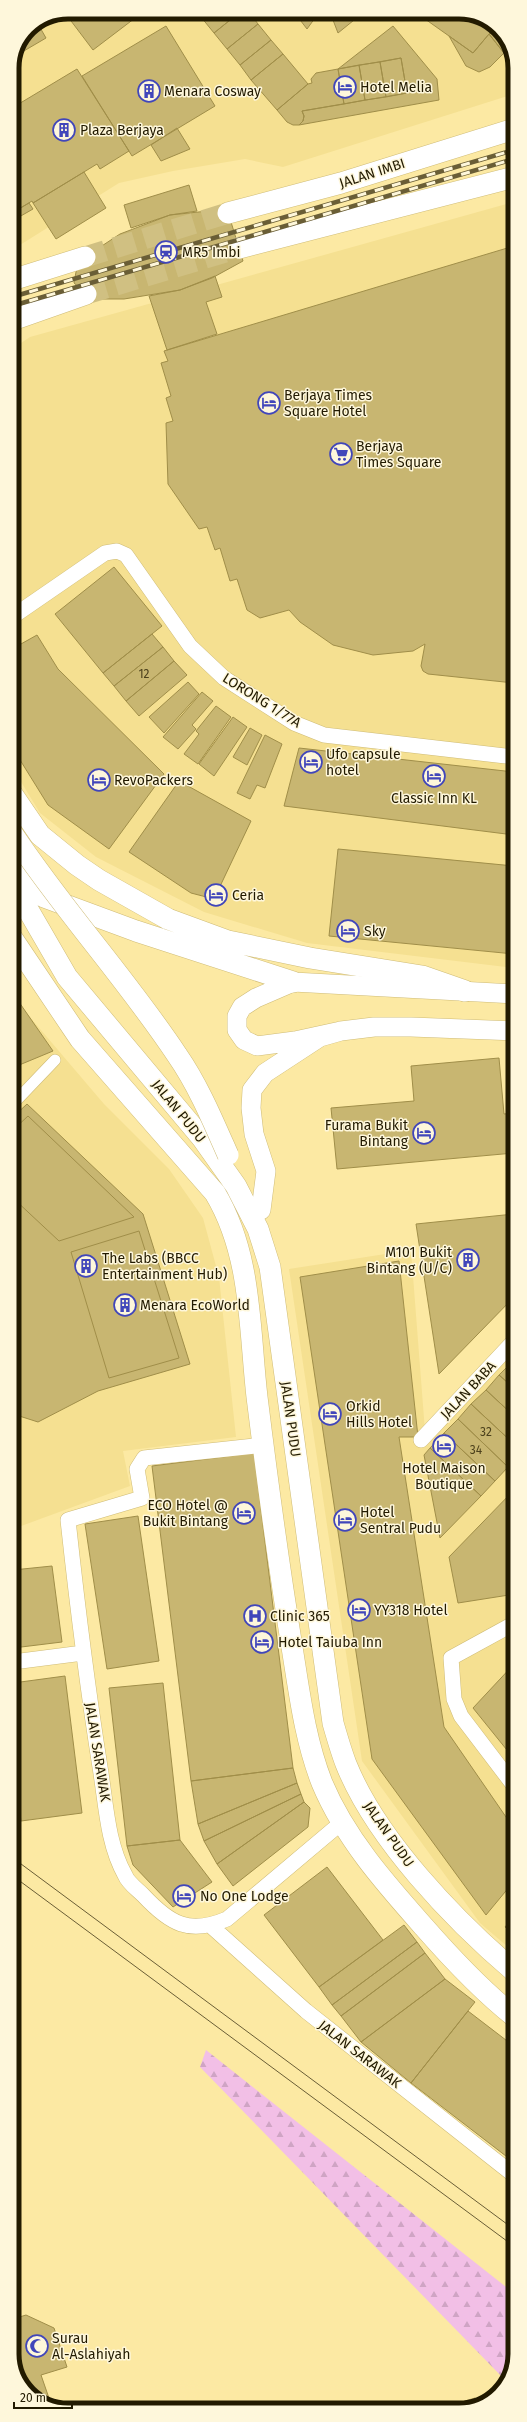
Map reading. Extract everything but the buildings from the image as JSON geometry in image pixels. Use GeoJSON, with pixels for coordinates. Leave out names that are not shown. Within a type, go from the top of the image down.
{"type":"FeatureCollection","features":[{"type":"Feature","properties":{"kind":"main road","name":"JALAN IMBI"},"geometry":{"type":"LineString","coordinates":[[228,213],[341,183],[508,131]]}},
{"type":"Feature","properties":{"kind":"main road"},"geometry":{"type":"LineString","coordinates":[[239,248],[508,179]]}},
{"type":"Feature","properties":{"kind":"main road"},"geometry":{"type":"LineString","coordinates":[[19,278],[85,257]]}},
{"type":"Feature","properties":{"kind":"main road"},"geometry":{"type":"LineString","coordinates":[[19,318],[86,294]]}},
{"type":"Feature","properties":{"kind":"main road"},"geometry":{"type":"LineString","coordinates":[[19,804],[40,835],[76,865],[168,920],[228,941],[310,958],[422,976],[465,991]]}},
{"type":"Feature","properties":{"kind":"main road"},"geometry":{"type":"LineString","coordinates":[[19,844],[36,870],[124,979],[178,1056],[204,1102],[228,1154],[261,1210],[270,1267]]}},
{"type":"Feature","properties":{"kind":"main road"},"geometry":{"type":"LineString","coordinates":[[19,873],[44,897],[136,931],[293,982]]}},
{"type":"Feature","properties":{"kind":"main road","name":"JALAN PUDU"},"geometry":{"type":"LineString","coordinates":[[19,894],[67,977],[202,1138],[236,1186],[258,1229],[270,1267],[333,1723],[346,1764],[373,1815],[423,1880],[479,1941],[508,1966]]}},
{"type":"Feature","properties":{"kind":"main road","name":"JALAN PUDU"},"geometry":{"type":"LineString","coordinates":[[19,948],[80,1039],[215,1193],[228,1217],[239,1246],[245,1271],[278,1564],[307,1740],[322,1782],[341,1823],[393,1893],[456,1963],[508,2011]]}},
{"type":"Feature","properties":{"kind":"main road"},"geometry":{"type":"LineString","coordinates":[[19,970],[53,1014],[80,1039]]}},
{"type":"Feature","properties":{"kind":"street","name":"LORONG 1/77A"},"geometry":{"type":"LineString","coordinates":[[19,611],[105,552],[117,551],[126,555],[190,646],[224,678],[294,723],[324,735],[508,756]]}},
{"type":"Feature","properties":{"kind":"street"},"geometry":{"type":"LineString","coordinates":[[508,994],[293,982],[262,994],[242,1007],[238,1016],[237,1030],[244,1040],[257,1046],[295,1041],[341,1031],[374,1027],[508,1031]]}},
{"type":"Feature","properties":{"kind":"street"},"geometry":{"type":"LineString","coordinates":[[261,1210],[266,1170],[254,1134],[251,1108],[252,1090],[264,1073],[320,1037],[341,1031]]}},
{"type":"Feature","properties":{"kind":"street"},"geometry":{"type":"LineString","coordinates":[[19,1097],[55,1060]]}},
{"type":"Feature","properties":{"kind":"street","name":"JALAN BABA"},"geometry":{"type":"LineString","coordinates":[[421,1440],[508,1346]]}},
{"type":"Feature","properties":{"kind":"street","name":"JALAN SARAWAK"},"geometry":{"type":"LineString","coordinates":[[264,1445],[144,1458],[137,1469],[142,1498],[68,1520],[83,1653],[112,1841],[125,1877],[156,1910],[172,1922],[191,1928],[211,1926],[228,1920],[341,1823]]}},
{"type":"Feature","properties":{"kind":"street"},"geometry":{"type":"LineString","coordinates":[[508,1626],[450,1658],[454,1699],[461,1716],[508,1778]]}},
{"type":"Feature","properties":{"kind":"street"},"geometry":{"type":"LineString","coordinates":[[19,1661],[83,1653]]}},
{"type":"Feature","properties":{"kind":"street","name":"JALAN SARAWAK"},"geometry":{"type":"LineString","coordinates":[[211,1926],[306,2011],[508,2170]]}},
{"type":"Feature","properties":{"kind":"shaded area"},"geometry":{"type":"Polygon","coordinates":[[[68,19],[462,19],[478,23],[486,27],[498,38],[504,49],[508,68],[508,96],[283,167],[245,159],[173,171],[119,183],[19,246],[20,58],[27,41],[33,33],[49,23],[68,19]]]}},
{"type":"Feature","properties":{"kind":"shaded area"},"geometry":{"type":"Polygon","coordinates":[[[508,204],[508,967],[307,943],[204,912],[96,857],[40,813],[19,778],[19,344],[30,337],[508,204]]]}},
{"type":"Feature","properties":{"kind":"shaded area"},"geometry":{"type":"Polygon","coordinates":[[[19,1004],[104,1104],[169,1169],[203,1218],[219,1277],[236,1437],[123,1451],[130,1486],[19,1527],[19,1004]]]}},
{"type":"Feature","properties":{"kind":"shaded area"},"geometry":{"type":"Polygon","coordinates":[[[411,1250],[426,1444],[508,1356],[508,1947],[480,1923],[362,1761],[289,1269],[411,1250]]]}},
{"type":"Feature","properties":{"kind":"green space"},"geometry":{"type":"Polygon","coordinates":[[[206,2050],[508,2288],[508,2360],[502,2377],[200,2067],[206,2050]]]}},
{"type":"Feature","properties":{"kind":"tunnel"},"geometry":{"type":"LineString","coordinates":[[85,257],[228,213]]}},
{"type":"Feature","properties":{"kind":"tunnel"},"geometry":{"type":"LineString","coordinates":[[86,294],[239,248]]}},
{"type":"Feature","properties":{"kind":"tram line"},"geometry":{"type":"LineString","coordinates":[[19,1862],[508,2225]]}},
{"type":"Feature","properties":{"kind":"tram line"},"geometry":{"type":"LineString","coordinates":[[19,1880],[508,2242]]}},
{"type":"Feature","properties":{"kind":"railway"},"geometry":{"type":"LineString","coordinates":[[19,295],[508,152]]}},
{"type":"Feature","properties":{"kind":"railway"},"geometry":{"type":"LineString","coordinates":[[19,304],[508,161]]}},
{"type":"Feature","properties":{"kind":"place","name":"Hotel Melia"},"geometry":{"type":"Point","coordinates":[345,87]}},
{"type":"Feature","properties":{"kind":"place","name":"Menara Cosway"},"geometry":{"type":"Point","coordinates":[149,91]}},
{"type":"Feature","properties":{"kind":"place","name":"Plaza Berjaya"},"geometry":{"type":"Point","coordinates":[64,130]}},
{"type":"Feature","properties":{"kind":"place","name":"MR5 Imbi"},"geometry":{"type":"Point","coordinates":[166,252]}},
{"type":"Feature","properties":{"kind":"place","name":"Berjaya Times Square Hotel"},"geometry":{"type":"Point","coordinates":[269,403]}},
{"type":"Feature","properties":{"kind":"place","name":"Berjaya Times Square"},"geometry":{"type":"Point","coordinates":[341,454]}},
{"type":"Feature","properties":{"kind":"place","name":"Ufo capsule hotel"},"geometry":{"type":"Point","coordinates":[311,762]}},
{"type":"Feature","properties":{"kind":"place","name":"Classic Inn KL"},"geometry":{"type":"Point","coordinates":[434,776]}},
{"type":"Feature","properties":{"kind":"place","name":"RevoPackers"},"geometry":{"type":"Point","coordinates":[99,780]}},
{"type":"Feature","properties":{"kind":"place","name":"Ceria"},"geometry":{"type":"Point","coordinates":[216,895]}},
{"type":"Feature","properties":{"kind":"place","name":"Sky"},"geometry":{"type":"Point","coordinates":[348,931]}},
{"type":"Feature","properties":{"kind":"place","name":"Furama Bukit Bintang"},"geometry":{"type":"Point","coordinates":[424,1133]}},
{"type":"Feature","properties":{"kind":"place","name":"M101 Bukit Bintang (U/C)"},"geometry":{"type":"Point","coordinates":[468,1260]}},
{"type":"Feature","properties":{"kind":"place","name":"The Labs (BBCC Entertainment Hub)"},"geometry":{"type":"Point","coordinates":[86,1266]}},
{"type":"Feature","properties":{"kind":"place","name":"Menara EcoWorld"},"geometry":{"type":"Point","coordinates":[125,1305]}},
{"type":"Feature","properties":{"kind":"place","name":"Orkid Hills Hotel"},"geometry":{"type":"Point","coordinates":[330,1414]}},
{"type":"Feature","properties":{"kind":"place","name":"Hotel Maison Boutique"},"geometry":{"type":"Point","coordinates":[444,1446]}},
{"type":"Feature","properties":{"kind":"place","name":"ECO Hotel @ Bukit Bintang"},"geometry":{"type":"Point","coordinates":[244,1513]}},
{"type":"Feature","properties":{"kind":"place","name":"Hotel Sentral Pudu"},"geometry":{"type":"Point","coordinates":[345,1520]}},
{"type":"Feature","properties":{"kind":"place","name":"YY318 Hotel"},"geometry":{"type":"Point","coordinates":[359,1610]}},
{"type":"Feature","properties":{"kind":"place","name":"Clinic 365"},"geometry":{"type":"Point","coordinates":[255,1616]}},
{"type":"Feature","properties":{"kind":"place","name":"Hotel Taiuba Inn"},"geometry":{"type":"Point","coordinates":[262,1642]}},
{"type":"Feature","properties":{"kind":"place","name":"No One Lodge"},"geometry":{"type":"Point","coordinates":[184,1896]}},
{"type":"Feature","properties":{"kind":"place","name":"Surau Al-Aslahiyah"},"geometry":{"type":"Point","coordinates":[37,2346]}}]}
